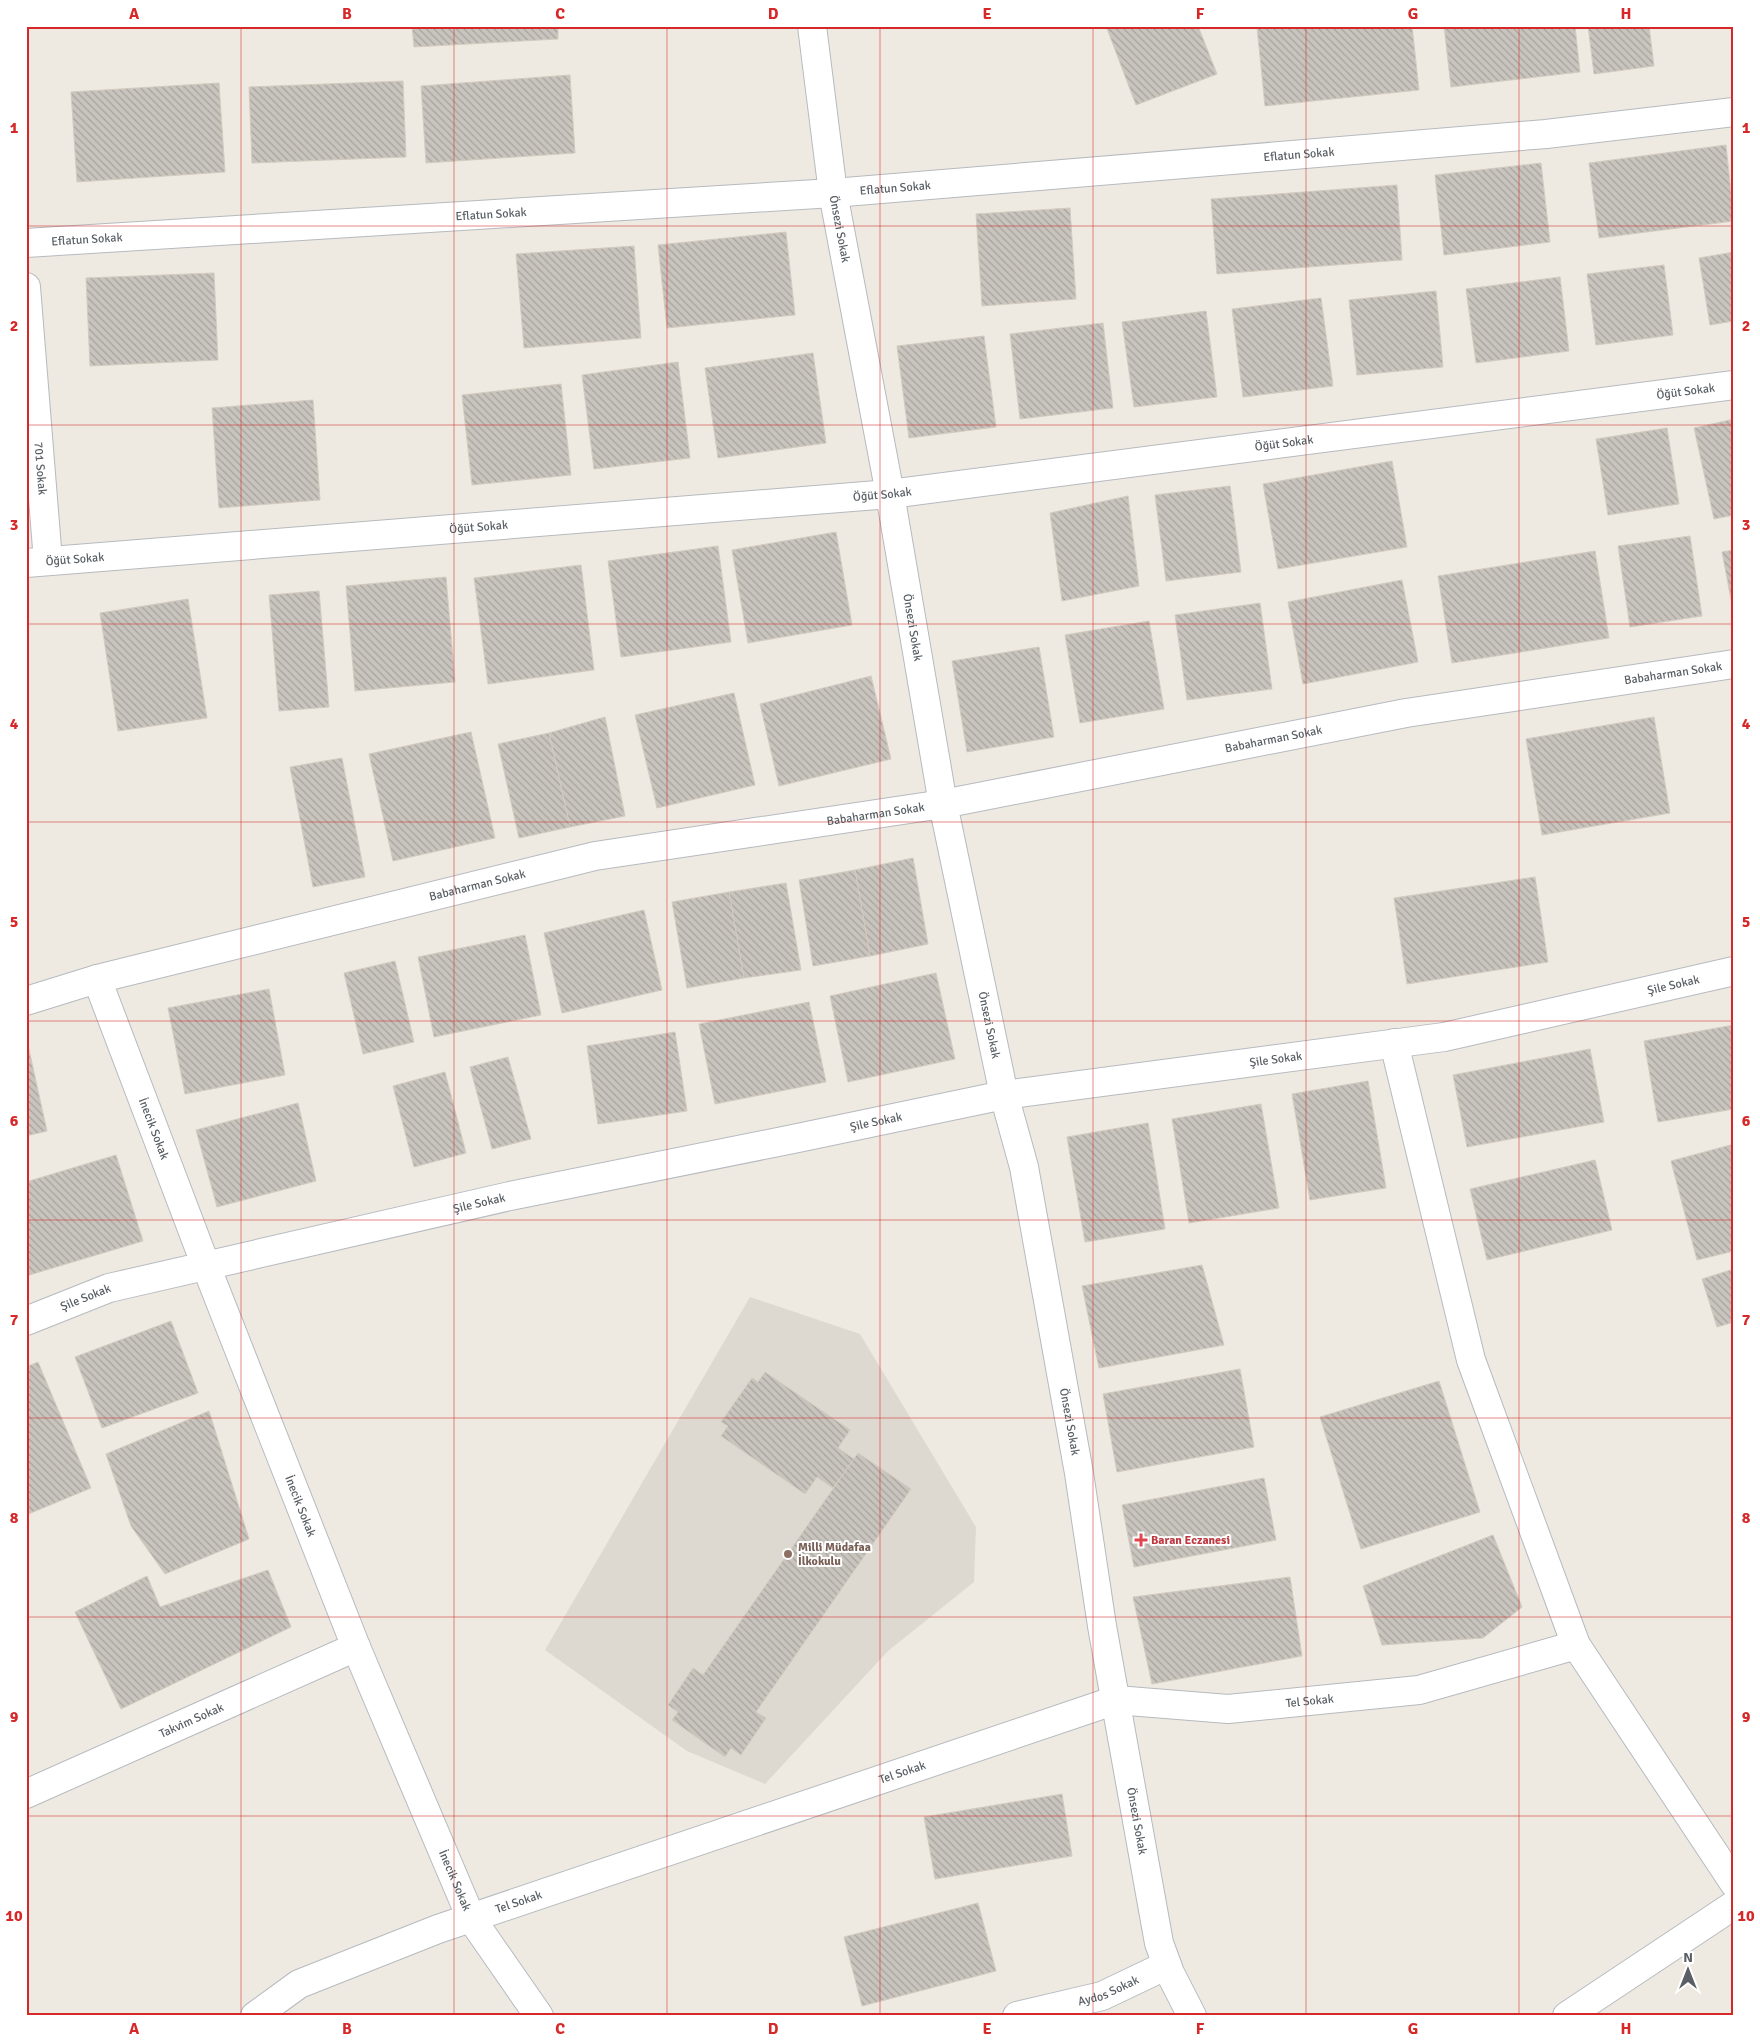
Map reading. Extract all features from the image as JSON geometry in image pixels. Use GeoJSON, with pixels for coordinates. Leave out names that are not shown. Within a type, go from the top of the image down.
{"type":"FeatureCollection","features":[{"type":"Feature","properties":{"kind":"street","name":"Önsezi Sokak"},"geometry":{"type":"LineString","coordinates":[[812,26],[833,193],[890,494],[943,804],[1004,1095],[1024,1168],[1077,1463],[1102,1626],[1159,1943],[1167,1965],[1192,2016]]}},
{"type":"Feature","properties":{"kind":"street","name":"Eflatun Sokak"},"geometry":{"type":"LineString","coordinates":[[26,243],[833,193],[1546,134],[1734,112]]}},
{"type":"Feature","properties":{"kind":"street","name":"701 Sokak"},"geometry":{"type":"LineString","coordinates":[[26,287],[37,562]]}},
{"type":"Feature","properties":{"kind":"street","name":"Öğüt Sokak"},"geometry":{"type":"LineString","coordinates":[[37,562],[890,494],[1734,385]]}},
{"type":"Feature","properties":{"kind":"street","name":"Babaharman Sokak"},"geometry":{"type":"LineString","coordinates":[[26,1000],[97,979],[595,856],[943,804],[1406,713],[1734,664]]}},
{"type":"Feature","properties":{"kind":"street","name":"Şile Sokak"},"geometry":{"type":"LineString","coordinates":[[26,1321],[109,1288],[510,1196],[1004,1095],[1444,1037],[1734,971]]}},
{"type":"Feature","properties":{"kind":"street","name":"İnecik Sokak"},"geometry":{"type":"LineString","coordinates":[[97,979],[206,1266],[356,1647],[471,1918],[538,2016]]}},
{"type":"Feature","properties":{"kind":"street"},"geometry":{"type":"LineString","coordinates":[[1394,1043],[1471,1360],[1576,1645],[1734,1882]]}},
{"type":"Feature","properties":{"kind":"street","name":"Tel Sokak"},"geometry":{"type":"LineString","coordinates":[[255,2016],[299,1984],[471,1918],[1116,1700],[1228,1709],[1419,1690],[1576,1645]]}},
{"type":"Feature","properties":{"kind":"street","name":"Takvim Sokak"},"geometry":{"type":"LineString","coordinates":[[26,1794],[356,1647]]}},
{"type":"Feature","properties":{"kind":"street"},"geometry":{"type":"LineString","coordinates":[[1567,2016],[1734,1905]]}},
{"type":"Feature","properties":{"kind":"street","name":"Aydos Sokak"},"geometry":{"type":"LineString","coordinates":[[1017,2016],[1095,2007],[1102,1996],[1167,1965]]}},
{"type":"Feature","properties":{"kind":"shaded area","name":"Milli Müdafaa İlkokulu"},"geometry":{"type":"Polygon","coordinates":[[[750,1297],[860,1334],[976,1527],[974,1582],[888,1651],[765,1784],[687,1751],[545,1650],[750,1297]]]}},
{"type":"Feature","properties":{"kind":"building"},"geometry":{"type":"Polygon","coordinates":[[[412,26],[558,26],[558,39],[414,47],[412,26]]]}},
{"type":"Feature","properties":{"kind":"building"},"geometry":{"type":"Polygon","coordinates":[[[1106,26],[1198,26],[1217,74],[1136,105],[1106,26]]]}},
{"type":"Feature","properties":{"kind":"building"},"geometry":{"type":"Polygon","coordinates":[[[1412,26],[1419,90],[1265,106],[1257,27],[1412,26]]]}},
{"type":"Feature","properties":{"kind":"building"},"geometry":{"type":"Polygon","coordinates":[[[1444,26],[1575,26],[1580,72],[1451,87],[1444,26]]]}},
{"type":"Feature","properties":{"kind":"building"},"geometry":{"type":"Polygon","coordinates":[[[1588,26],[1649,26],[1654,66],[1594,74],[1588,26]]]}},
{"type":"Feature","properties":{"kind":"building"},"geometry":{"type":"Polygon","coordinates":[[[570,75],[575,153],[426,163],[421,86],[570,75]]]}},
{"type":"Feature","properties":{"kind":"building"},"geometry":{"type":"Polygon","coordinates":[[[403,81],[406,157],[252,163],[249,87],[403,81]]]}},
{"type":"Feature","properties":{"kind":"building"},"geometry":{"type":"Polygon","coordinates":[[[219,83],[225,172],[77,182],[71,92],[219,83]]]}},
{"type":"Feature","properties":{"kind":"building"},"geometry":{"type":"Polygon","coordinates":[[[1726,145],[1734,221],[1599,238],[1589,163],[1726,145]]]}},
{"type":"Feature","properties":{"kind":"building"},"geometry":{"type":"Polygon","coordinates":[[[1541,163],[1550,242],[1444,255],[1435,175],[1541,163]]]}},
{"type":"Feature","properties":{"kind":"building"},"geometry":{"type":"Polygon","coordinates":[[[1397,185],[1402,260],[1217,274],[1211,199],[1397,185]]]}},
{"type":"Feature","properties":{"kind":"building"},"geometry":{"type":"Polygon","coordinates":[[[1070,208],[1076,299],[982,306],[976,214],[1070,208]]]}},
{"type":"Feature","properties":{"kind":"building"},"geometry":{"type":"Polygon","coordinates":[[[786,232],[795,315],[667,328],[658,245],[786,232]]]}},
{"type":"Feature","properties":{"kind":"building"},"geometry":{"type":"Polygon","coordinates":[[[634,246],[641,338],[524,348],[516,254],[634,246]]]}},
{"type":"Feature","properties":{"kind":"building"},"geometry":{"type":"Polygon","coordinates":[[[1734,252],[1734,321],[1710,325],[1699,258],[1734,252]]]}},
{"type":"Feature","properties":{"kind":"building"},"geometry":{"type":"Polygon","coordinates":[[[1664,265],[1673,335],[1596,345],[1587,274],[1664,265]]]}},
{"type":"Feature","properties":{"kind":"building"},"geometry":{"type":"Polygon","coordinates":[[[214,273],[218,360],[90,366],[86,278],[214,273]]]}},
{"type":"Feature","properties":{"kind":"building"},"geometry":{"type":"Polygon","coordinates":[[[1560,277],[1569,351],[1476,363],[1466,289],[1560,277]]]}},
{"type":"Feature","properties":{"kind":"building"},"geometry":{"type":"Polygon","coordinates":[[[1436,291],[1443,367],[1357,375],[1349,300],[1436,291]]]}},
{"type":"Feature","properties":{"kind":"building"},"geometry":{"type":"Polygon","coordinates":[[[1321,298],[1333,386],[1243,397],[1232,309],[1321,298]]]}},
{"type":"Feature","properties":{"kind":"building"},"geometry":{"type":"Polygon","coordinates":[[[1206,311],[1217,397],[1134,407],[1122,322],[1206,311]]]}},
{"type":"Feature","properties":{"kind":"building"},"geometry":{"type":"Polygon","coordinates":[[[1103,323],[1113,408],[1020,419],[1010,334],[1103,323]]]}},
{"type":"Feature","properties":{"kind":"building"},"geometry":{"type":"Polygon","coordinates":[[[984,336],[996,427],[909,438],[897,346],[984,336]]]}},
{"type":"Feature","properties":{"kind":"building"},"geometry":{"type":"Polygon","coordinates":[[[813,353],[826,443],[718,458],[705,368],[813,353]]]}},
{"type":"Feature","properties":{"kind":"building"},"geometry":{"type":"Polygon","coordinates":[[[678,362],[690,458],[594,469],[582,375],[678,362]]]}},
{"type":"Feature","properties":{"kind":"building"},"geometry":{"type":"Polygon","coordinates":[[[561,384],[571,475],[472,485],[462,395],[561,384]]]}},
{"type":"Feature","properties":{"kind":"building"},"geometry":{"type":"Polygon","coordinates":[[[313,400],[320,500],[219,508],[212,408],[313,400]]]}},
{"type":"Feature","properties":{"kind":"building"},"geometry":{"type":"Polygon","coordinates":[[[1734,419],[1734,515],[1714,519],[1694,428],[1734,419]]]}},
{"type":"Feature","properties":{"kind":"building"},"geometry":{"type":"Polygon","coordinates":[[[1667,428],[1679,504],[1608,515],[1596,439],[1667,428]]]}},
{"type":"Feature","properties":{"kind":"building"},"geometry":{"type":"Polygon","coordinates":[[[1392,461],[1407,547],[1278,569],[1263,484],[1392,461]]]}},
{"type":"Feature","properties":{"kind":"building"},"geometry":{"type":"Polygon","coordinates":[[[1230,486],[1241,572],[1166,581],[1155,495],[1230,486]]]}},
{"type":"Feature","properties":{"kind":"building"},"geometry":{"type":"Polygon","coordinates":[[[1128,496],[1139,586],[1062,601],[1050,513],[1128,496]]]}},
{"type":"Feature","properties":{"kind":"building"},"geometry":{"type":"Polygon","coordinates":[[[836,532],[852,625],[748,643],[732,550],[836,532]]]}},
{"type":"Feature","properties":{"kind":"building"},"geometry":{"type":"Polygon","coordinates":[[[1690,536],[1702,616],[1630,627],[1618,546],[1690,536]]]}},
{"type":"Feature","properties":{"kind":"building"},"geometry":{"type":"Polygon","coordinates":[[[718,546],[731,642],[621,657],[608,561],[718,546]]]}},
{"type":"Feature","properties":{"kind":"building"},"geometry":{"type":"Polygon","coordinates":[[[1734,550],[1734,610],[1733,610],[1722,552],[1734,550]]]}},
{"type":"Feature","properties":{"kind":"building"},"geometry":{"type":"Polygon","coordinates":[[[1595,551],[1609,638],[1452,663],[1438,576],[1595,551]]]}},
{"type":"Feature","properties":{"kind":"building"},"geometry":{"type":"Polygon","coordinates":[[[581,565],[594,670],[488,684],[474,578],[581,565]]]}},
{"type":"Feature","properties":{"kind":"building"},"geometry":{"type":"Polygon","coordinates":[[[446,577],[455,682],[355,691],[346,586],[446,577]]]}},
{"type":"Feature","properties":{"kind":"building"},"geometry":{"type":"Polygon","coordinates":[[[1402,580],[1418,662],[1303,684],[1288,602],[1402,580]]]}},
{"type":"Feature","properties":{"kind":"building"},"geometry":{"type":"Polygon","coordinates":[[[319,591],[329,707],[279,711],[269,595],[319,591]]]}},
{"type":"Feature","properties":{"kind":"building"},"geometry":{"type":"Polygon","coordinates":[[[188,599],[207,718],[118,731],[100,613],[188,599]]]}},
{"type":"Feature","properties":{"kind":"building"},"geometry":{"type":"Polygon","coordinates":[[[1260,603],[1272,689],[1187,700],[1175,615],[1260,603]]]}},
{"type":"Feature","properties":{"kind":"building"},"geometry":{"type":"Polygon","coordinates":[[[1149,621],[1164,709],[1080,723],[1065,635],[1149,621]]]}},
{"type":"Feature","properties":{"kind":"building"},"geometry":{"type":"Polygon","coordinates":[[[1039,647],[1054,737],[967,752],[952,661],[1039,647]]]}},
{"type":"Feature","properties":{"kind":"building"},"geometry":{"type":"Polygon","coordinates":[[[871,676],[891,759],[779,786],[760,704],[871,676]]]}},
{"type":"Feature","properties":{"kind":"building"},"geometry":{"type":"Polygon","coordinates":[[[734,693],[755,785],[657,808],[635,715],[734,693]]]}},
{"type":"Feature","properties":{"kind":"building"},"geometry":{"type":"Polygon","coordinates":[[[605,717],[625,816],[570,827],[549,733],[605,717]]]}},
{"type":"Feature","properties":{"kind":"building"},"geometry":{"type":"Polygon","coordinates":[[[1654,717],[1670,813],[1542,835],[1526,739],[1654,717]]]}},
{"type":"Feature","properties":{"kind":"building"},"geometry":{"type":"Polygon","coordinates":[[[471,732],[495,838],[393,861],[369,754],[471,732]]]}},
{"type":"Feature","properties":{"kind":"building"},"geometry":{"type":"Polygon","coordinates":[[[549,733],[570,827],[519,838],[498,744],[549,733]]]}},
{"type":"Feature","properties":{"kind":"building"},"geometry":{"type":"Polygon","coordinates":[[[342,758],[365,877],[313,887],[290,767],[342,758]]]}},
{"type":"Feature","properties":{"kind":"building"},"geometry":{"type":"Polygon","coordinates":[[[913,858],[928,944],[870,956],[855,870],[913,858]]]}},
{"type":"Feature","properties":{"kind":"building"},"geometry":{"type":"Polygon","coordinates":[[[855,870],[870,956],[813,966],[799,880],[855,870]]]}},
{"type":"Feature","properties":{"kind":"building"},"geometry":{"type":"Polygon","coordinates":[[[1535,877],[1548,962],[1407,984],[1394,898],[1535,877]]]}},
{"type":"Feature","properties":{"kind":"building"},"geometry":{"type":"Polygon","coordinates":[[[786,883],[801,970],[744,978],[729,892],[786,883]]]}},
{"type":"Feature","properties":{"kind":"building"},"geometry":{"type":"Polygon","coordinates":[[[729,892],[744,978],[687,988],[672,902],[729,892]]]}},
{"type":"Feature","properties":{"kind":"building"},"geometry":{"type":"Polygon","coordinates":[[[644,910],[662,990],[562,1013],[544,933],[644,910]]]}},
{"type":"Feature","properties":{"kind":"building"},"geometry":{"type":"Polygon","coordinates":[[[525,935],[541,1015],[434,1037],[418,957],[525,935]]]}},
{"type":"Feature","properties":{"kind":"building"},"geometry":{"type":"Polygon","coordinates":[[[395,961],[414,1042],[363,1054],[344,973],[395,961]]]}},
{"type":"Feature","properties":{"kind":"building"},"geometry":{"type":"Polygon","coordinates":[[[936,973],[955,1059],[848,1082],[830,996],[936,973]]]}},
{"type":"Feature","properties":{"kind":"building"},"geometry":{"type":"Polygon","coordinates":[[[269,989],[285,1075],[185,1094],[168,1008],[269,989]]]}},
{"type":"Feature","properties":{"kind":"building"},"geometry":{"type":"Polygon","coordinates":[[[809,1002],[826,1082],[715,1104],[699,1024],[809,1002]]]}},
{"type":"Feature","properties":{"kind":"building"},"geometry":{"type":"Polygon","coordinates":[[[1734,1025],[1734,1109],[1658,1122],[1644,1041],[1734,1025]]]}},
{"type":"Feature","properties":{"kind":"building"},"geometry":{"type":"Polygon","coordinates":[[[675,1032],[687,1111],[598,1124],[587,1046],[675,1032]]]}},
{"type":"Feature","properties":{"kind":"building"},"geometry":{"type":"Polygon","coordinates":[[[28,1045],[47,1131],[26,1136],[26,1046],[28,1045]]]}},
{"type":"Feature","properties":{"kind":"building"},"geometry":{"type":"Polygon","coordinates":[[[1590,1049],[1604,1122],[1467,1147],[1453,1075],[1590,1049]]]}},
{"type":"Feature","properties":{"kind":"building"},"geometry":{"type":"Polygon","coordinates":[[[508,1057],[531,1139],[492,1149],[470,1067],[508,1057]]]}},
{"type":"Feature","properties":{"kind":"building"},"geometry":{"type":"Polygon","coordinates":[[[445,1072],[466,1153],[414,1167],[393,1086],[445,1072]]]}},
{"type":"Feature","properties":{"kind":"building"},"geometry":{"type":"Polygon","coordinates":[[[1368,1081],[1386,1188],[1310,1200],[1292,1094],[1368,1081]]]}},
{"type":"Feature","properties":{"kind":"building"},"geometry":{"type":"Polygon","coordinates":[[[298,1103],[316,1181],[217,1207],[196,1130],[298,1103]]]}},
{"type":"Feature","properties":{"kind":"building"},"geometry":{"type":"Polygon","coordinates":[[[1261,1104],[1279,1208],[1189,1223],[1172,1119],[1261,1104]]]}},
{"type":"Feature","properties":{"kind":"building"},"geometry":{"type":"Polygon","coordinates":[[[1148,1123],[1165,1229],[1085,1242],[1067,1137],[1148,1123]]]}},
{"type":"Feature","properties":{"kind":"building"},"geometry":{"type":"Polygon","coordinates":[[[1734,1144],[1734,1251],[1697,1260],[1671,1161],[1734,1144]]]}},
{"type":"Feature","properties":{"kind":"building"},"geometry":{"type":"Polygon","coordinates":[[[116,1155],[143,1241],[26,1276],[26,1182],[116,1155]]]}},
{"type":"Feature","properties":{"kind":"building"},"geometry":{"type":"Polygon","coordinates":[[[1595,1160],[1612,1230],[1487,1260],[1470,1189],[1595,1160]]]}},
{"type":"Feature","properties":{"kind":"building"},"geometry":{"type":"Polygon","coordinates":[[[1202,1265],[1224,1345],[1099,1368],[1082,1286],[1202,1265]]]}},
{"type":"Feature","properties":{"kind":"building"},"geometry":{"type":"Polygon","coordinates":[[[1734,1269],[1734,1322],[1717,1327],[1702,1279],[1734,1269]]]}},
{"type":"Feature","properties":{"kind":"building"},"geometry":{"type":"Polygon","coordinates":[[[171,1321],[198,1393],[102,1428],[75,1357],[171,1321]]]}},
{"type":"Feature","properties":{"kind":"building"},"geometry":{"type":"Polygon","coordinates":[[[38,1362],[91,1488],[26,1515],[26,1367],[38,1362]]]}},
{"type":"Feature","properties":{"kind":"building"},"geometry":{"type":"Polygon","coordinates":[[[1240,1369],[1254,1447],[1117,1472],[1103,1394],[1240,1369]]]}},
{"type":"Feature","properties":{"kind":"building"},"geometry":{"type":"Polygon","coordinates":[[[765,1372],[850,1430],[838,1448],[854,1459],[833,1488],[817,1477],[805,1494],[721,1436],[728,1426],[721,1422],[752,1378],[758,1382],[765,1372]]]}},
{"type":"Feature","properties":{"kind":"building"},"geometry":{"type":"Polygon","coordinates":[[[1439,1381],[1480,1512],[1361,1549],[1320,1417],[1439,1381]]]}},
{"type":"Feature","properties":{"kind":"building"},"geometry":{"type":"Polygon","coordinates":[[[209,1411],[249,1539],[165,1574],[131,1526],[106,1454],[209,1411]]]}},
{"type":"Feature","properties":{"kind":"building"},"geometry":{"type":"Polygon","coordinates":[[[858,1453],[911,1489],[756,1712],[766,1718],[741,1755],[731,1748],[725,1757],[672,1720],[678,1712],[668,1705],[693,1668],[703,1675],[858,1453]]]}},
{"type":"Feature","properties":{"kind":"building"},"geometry":{"type":"Polygon","coordinates":[[[1264,1478],[1276,1540],[1134,1567],[1122,1505],[1264,1478]]]}},
{"type":"Feature","properties":{"kind":"building"},"geometry":{"type":"Polygon","coordinates":[[[1493,1535],[1522,1607],[1483,1638],[1382,1645],[1363,1586],[1493,1535]]]}},
{"type":"Feature","properties":{"kind":"building"},"geometry":{"type":"Polygon","coordinates":[[[268,1570],[291,1627],[121,1709],[75,1612],[147,1576],[160,1607],[268,1570]]]}},
{"type":"Feature","properties":{"kind":"building"},"geometry":{"type":"Polygon","coordinates":[[[1290,1577],[1302,1656],[1152,1684],[1133,1597],[1290,1577]]]}},
{"type":"Feature","properties":{"kind":"building"},"geometry":{"type":"Polygon","coordinates":[[[1062,1794],[1072,1856],[935,1879],[924,1817],[1062,1794]]]}},
{"type":"Feature","properties":{"kind":"building"},"geometry":{"type":"Polygon","coordinates":[[[978,1903],[996,1971],[862,2006],[844,1937],[978,1903]]]}},
{"type":"Feature","properties":{"kind":"place","name":"Baran Eczanesi"},"geometry":{"type":"Point","coordinates":[1141,1540]}},
{"type":"Feature","properties":{"kind":"place","name":"Milli Müdafaa İlkokulu"},"geometry":{"type":"Point","coordinates":[788,1554]}}]}
